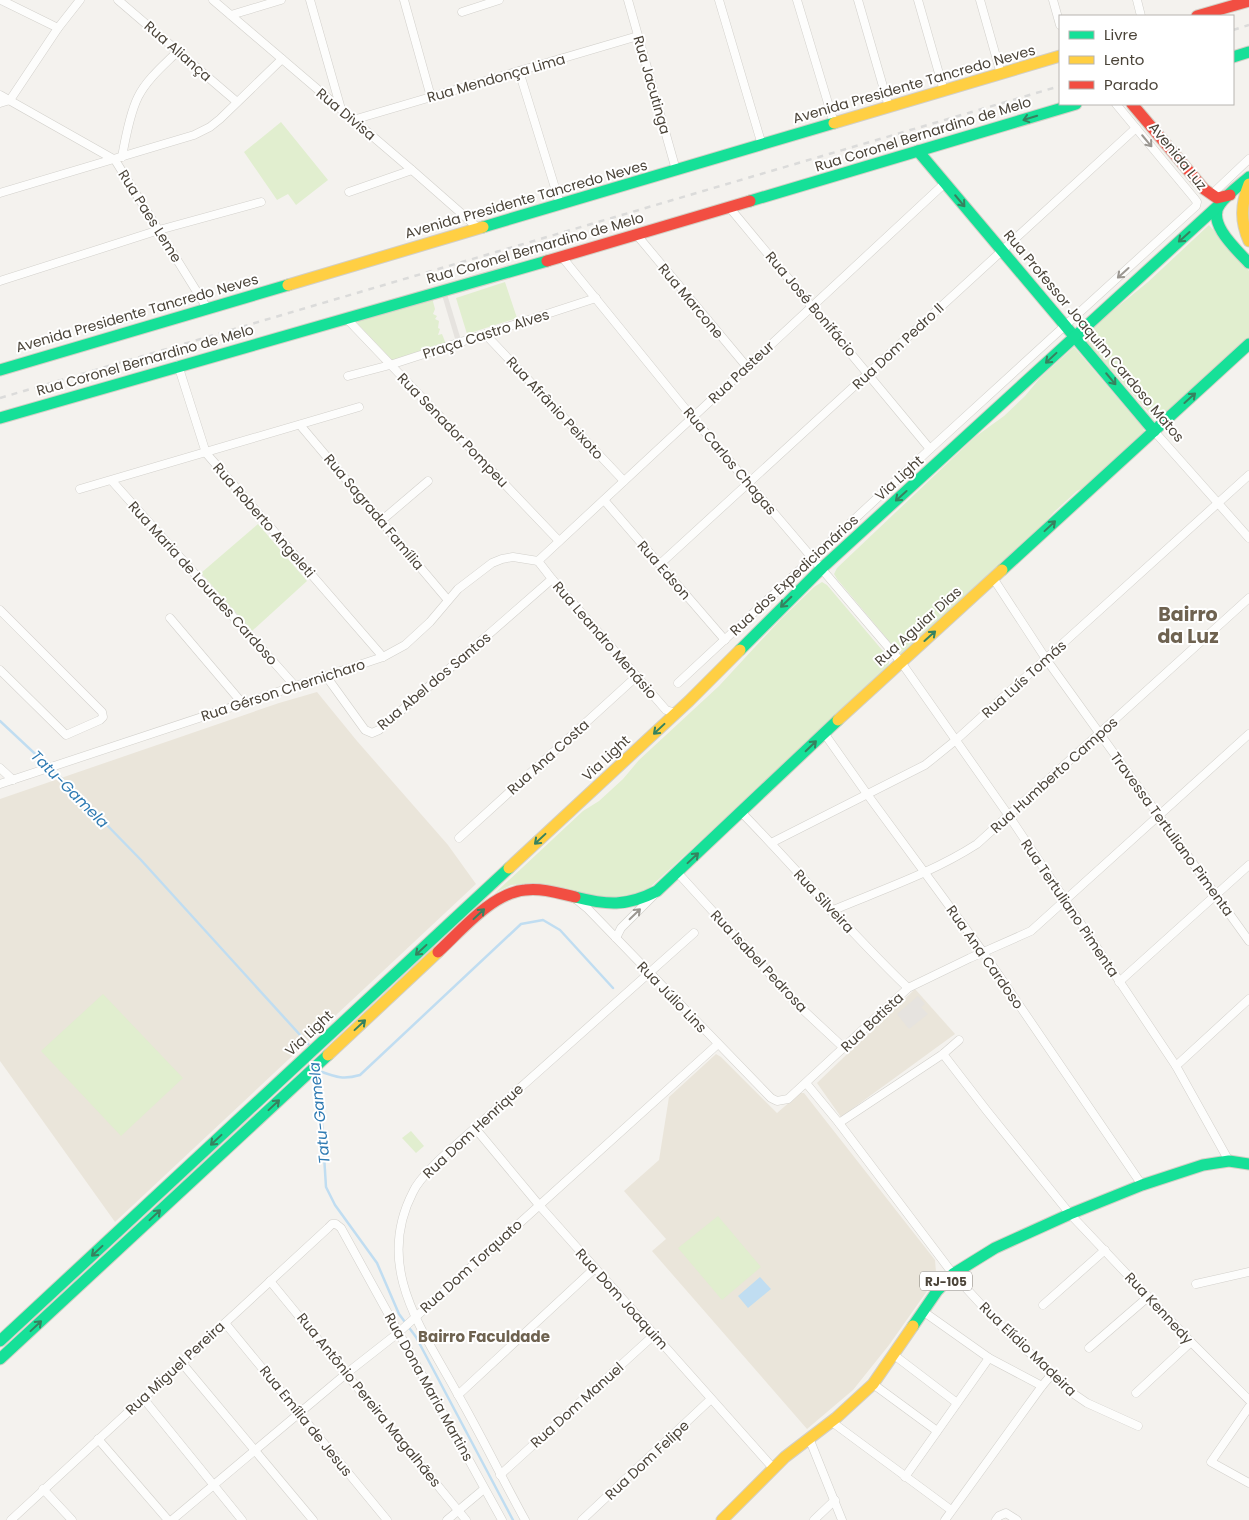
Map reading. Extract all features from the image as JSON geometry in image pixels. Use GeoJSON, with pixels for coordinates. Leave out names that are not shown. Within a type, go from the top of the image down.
{"type":"FeatureCollection","features":[{"type":"Feature","properties":{"kind":"main road"},"geometry":{"type":"LineString","coordinates":[[1198,15],[1221,4],[1249,1]]}},
{"type":"Feature","properties":{"kind":"main road"},"geometry":{"type":"LineString","coordinates":[[1234,57],[1249,52]]}},
{"type":"Feature","properties":{"kind":"main road","name":"Avenida Presidente Tancredo Neves"},"geometry":{"type":"LineString","coordinates":[[0,370],[1059,56]]}},
{"type":"Feature","properties":{"kind":"main road","name":"Rua Coronel Bernardino de Melo"},"geometry":{"type":"LineString","coordinates":[[0,418],[178,365],[347,319],[1073,105]]}},
{"type":"Feature","properties":{"kind":"main road","name":"Avenida Luz"},"geometry":{"type":"LineString","coordinates":[[1133,105],[1211,195],[1218,198],[1230,195]]}},
{"type":"Feature","properties":{"kind":"main road","name":"Rua Professor Joaquim Cardoso Matos"},"geometry":{"type":"LineString","coordinates":[[918,151],[1154,431]]}},
{"type":"Feature","properties":{"kind":"main road"},"geometry":{"type":"LineString","coordinates":[[1230,195],[1249,177]]}},
{"type":"Feature","properties":{"kind":"main road"},"geometry":{"type":"LineString","coordinates":[[1249,184],[1244,197],[1242,217],[1244,230],[1249,240]]}},
{"type":"Feature","properties":{"kind":"main road","name":"Via Light"},"geometry":{"type":"LineString","coordinates":[[0,1341],[676,714],[713,679],[783,604],[1230,195]]}},
{"type":"Feature","properties":{"kind":"main road"},"geometry":{"type":"LineString","coordinates":[[1220,204],[1216,217],[1218,227],[1249,264]]}},
{"type":"Feature","properties":{"kind":"main road","name":"Rua Aguiar Dias"},"geometry":{"type":"LineString","coordinates":[[657,890],[824,732],[1249,344]]}},
{"type":"Feature","properties":{"kind":"main road","name":"Via Light"},"geometry":{"type":"LineString","coordinates":[[0,1359],[500,896],[529,888],[615,904],[631,902],[657,890]]}},
{"type":"Feature","properties":{"kind":"main road","name":"RJ-105"},"geometry":{"type":"LineString","coordinates":[[722,1520],[773,1468],[832,1422],[873,1384],[937,1291],[953,1274],[995,1248],[1070,1214],[1142,1185],[1203,1165],[1229,1161],[1249,1164]]}},
{"type":"Feature","properties":{"kind":"street"},"geometry":{"type":"LineString","coordinates":[[1,0],[58,28]]}},
{"type":"Feature","properties":{"kind":"street"},"geometry":{"type":"LineString","coordinates":[[0,103],[10,100],[58,28],[80,0]]}},
{"type":"Feature","properties":{"kind":"street","name":"Rua Aliança"},"geometry":{"type":"LineString","coordinates":[[118,0],[237,102]]}},
{"type":"Feature","properties":{"kind":"street","name":"Rua Divisa"},"geometry":{"type":"LineString","coordinates":[[214,0],[478,228]]}},
{"type":"Feature","properties":{"kind":"street"},"geometry":{"type":"LineString","coordinates":[[231,15],[281,0]]}},
{"type":"Feature","properties":{"kind":"street"},"geometry":{"type":"LineString","coordinates":[[310,0],[341,109]]}},
{"type":"Feature","properties":{"kind":"street"},"geometry":{"type":"LineString","coordinates":[[404,0],[431,97]]}},
{"type":"Feature","properties":{"kind":"street"},"geometry":{"type":"LineString","coordinates":[[462,12],[489,1],[499,0]]}},
{"type":"Feature","properties":{"kind":"street","name":"Rua Jacutinga"},"geometry":{"type":"LineString","coordinates":[[628,0],[676,170]]}},
{"type":"Feature","properties":{"kind":"street"},"geometry":{"type":"LineString","coordinates":[[719,0],[762,145]]}},
{"type":"Feature","properties":{"kind":"street"},"geometry":{"type":"LineString","coordinates":[[797,0],[834,123]]}},
{"type":"Feature","properties":{"kind":"street"},"geometry":{"type":"LineString","coordinates":[[858,0],[889,107]]}},
{"type":"Feature","properties":{"kind":"street"},"geometry":{"type":"LineString","coordinates":[[918,0],[944,91]]}},
{"type":"Feature","properties":{"kind":"street"},"geometry":{"type":"LineString","coordinates":[[980,0],[1001,74]]}},
{"type":"Feature","properties":{"kind":"street"},"geometry":{"type":"LineString","coordinates":[[1053,0],[1059,21]]}},
{"type":"Feature","properties":{"kind":"street"},"geometry":{"type":"LineString","coordinates":[[1137,0],[1142,15]]}},
{"type":"Feature","properties":{"kind":"street","name":"Rua Mendonça Lima"},"geometry":{"type":"LineString","coordinates":[[354,120],[638,36]]}},
{"type":"Feature","properties":{"kind":"street"},"geometry":{"type":"LineString","coordinates":[[118,158],[137,98],[150,78],[178,51]]}},
{"type":"Feature","properties":{"kind":"street"},"geometry":{"type":"LineString","coordinates":[[0,193],[194,135],[210,127],[282,59]]}},
{"type":"Feature","properties":{"kind":"street"},"geometry":{"type":"LineString","coordinates":[[519,71],[560,204]]}},
{"type":"Feature","properties":{"kind":"street","name":"Rua Paes Leme"},"geometry":{"type":"LineString","coordinates":[[0,95],[118,158],[207,308]]}},
{"type":"Feature","properties":{"kind":"street","name":"Avenida Luz"},"geometry":{"type":"LineString","coordinates":[[1117,105],[1197,204]]}},
{"type":"Feature","properties":{"kind":"street","name":"Rua Dom Pedro II"},"geometry":{"type":"LineString","coordinates":[[660,564],[1136,128]]}},
{"type":"Feature","properties":{"kind":"street"},"geometry":{"type":"LineString","coordinates":[[1211,195],[1249,159]]}},
{"type":"Feature","properties":{"kind":"street"},"geometry":{"type":"LineString","coordinates":[[349,192],[412,170]]}},
{"type":"Feature","properties":{"kind":"street","name":"Rua Pasteur"},"geometry":{"type":"LineString","coordinates":[[538,561],[945,183]]}},
{"type":"Feature","properties":{"kind":"street"},"geometry":{"type":"LineString","coordinates":[[0,281],[160,230],[261,202]]}},
{"type":"Feature","properties":{"kind":"street","name":"Rua dos Expedicionários"},"geometry":{"type":"LineString","coordinates":[[678,683],[812,557],[1197,204]]}},
{"type":"Feature","properties":{"kind":"street","name":"Rua José Bonifácio"},"geometry":{"type":"LineString","coordinates":[[729,207],[930,449]]}},
{"type":"Feature","properties":{"kind":"street","name":"Rua Marcone"},"geometry":{"type":"LineString","coordinates":[[636,234],[747,367]]}},
{"type":"Feature","properties":{"kind":"street","name":"Rua Carlos Chagas"},"geometry":{"type":"LineString","coordinates":[[562,256],[692,417],[901,662]]}},
{"type":"Feature","properties":{"kind":"street","name":"Praça Castro Alves"},"geometry":{"type":"LineString","coordinates":[[348,376],[486,335],[596,298]]}},
{"type":"Feature","properties":{"kind":"street","name":"Rua Senador Pompeu"},"geometry":{"type":"LineString","coordinates":[[347,319],[559,541]]}},
{"type":"Feature","properties":{"kind":"street","name":"Rua Afrânio Peixoto"},"geometry":{"type":"LineString","coordinates":[[486,335],[624,481]]}},
{"type":"Feature","properties":{"kind":"street","name":"Rua Roberto Angeleti"},"geometry":{"type":"LineString","coordinates":[[178,365],[206,453],[383,657]]}},
{"type":"Feature","properties":{"kind":"street"},"geometry":{"type":"LineString","coordinates":[[80,489],[359,407]]}},
{"type":"Feature","properties":{"kind":"street","name":"Rua Sagrada Família"},"geometry":{"type":"LineString","coordinates":[[300,425],[447,599]]}},
{"type":"Feature","properties":{"kind":"street","name":"Rua Professor Joaquim Cardoso Matos"},"geometry":{"type":"LineString","coordinates":[[1154,431],[1249,538]]}},
{"type":"Feature","properties":{"kind":"street","name":"Rua Luís Tomás"},"geometry":{"type":"LineString","coordinates":[[771,843],[926,765],[1249,475]]}},
{"type":"Feature","properties":{"kind":"street","name":"Rua Maria de Lourdes Cardoso"},"geometry":{"type":"LineString","coordinates":[[112,481],[295,686]]}},
{"type":"Feature","properties":{"kind":"street"},"geometry":{"type":"LineString","coordinates":[[381,521],[428,481]]}},
{"type":"Feature","properties":{"kind":"street","name":"Rua Edson"},"geometry":{"type":"LineString","coordinates":[[604,500],[725,640]]}},
{"type":"Feature","properties":{"kind":"street","name":"Rua Gérson Chernicharo"},"geometry":{"type":"LineString","coordinates":[[0,784],[383,657],[406,645],[430,622],[447,599],[481,570],[502,559],[523,558],[538,561]]}},
{"type":"Feature","properties":{"kind":"street","name":"Rua Leandro Menásio"},"geometry":{"type":"LineString","coordinates":[[538,561],[666,710],[676,714]]}},
{"type":"Feature","properties":{"kind":"street","name":"Travessa Tertuliano Pimenta"},"geometry":{"type":"LineString","coordinates":[[993,578],[1046,659],[1249,941]]}},
{"type":"Feature","properties":{"kind":"street","name":"Rua Abel dos Santos"},"geometry":{"type":"LineString","coordinates":[[326,676],[365,730],[372,733],[379,730],[552,579]]}},
{"type":"Feature","properties":{"kind":"street","name":"Rua Humberto Campos"},"geometry":{"type":"LineString","coordinates":[[831,911],[926,872],[954,859],[977,844],[1249,598]]}},
{"type":"Feature","properties":{"kind":"street"},"geometry":{"type":"LineString","coordinates":[[0,610],[102,712],[103,717],[66,735],[0,670]]}},
{"type":"Feature","properties":{"kind":"street"},"geometry":{"type":"LineString","coordinates":[[170,618],[243,704]]}},
{"type":"Feature","properties":{"kind":"street","name":"Rua Tertuliano Pimenta"},"geometry":{"type":"LineString","coordinates":[[901,662],[1009,816],[1176,1066],[1229,1161]]}},
{"type":"Feature","properties":{"kind":"street","name":"Rua Ana Costa"},"geometry":{"type":"LineString","coordinates":[[459,838],[636,676]]}},
{"type":"Feature","properties":{"kind":"street","name":"Rua Ana Cardoso"},"geometry":{"type":"LineString","coordinates":[[824,732],[983,952],[1142,1185]]}},
{"type":"Feature","properties":{"kind":"street","name":"Rua Batista"},"geometry":{"type":"LineString","coordinates":[[771,1098],[777,1101],[788,1099],[908,988],[1031,931],[1249,734]]}},
{"type":"Feature","properties":{"kind":"street"},"geometry":{"type":"LineString","coordinates":[[0,768],[13,780]]}},
{"type":"Feature","properties":{"kind":"street","name":"Rua Silveira"},"geometry":{"type":"LineString","coordinates":[[741,812],[831,911],[908,988]]}},
{"type":"Feature","properties":{"kind":"street"},"geometry":{"type":"LineString","coordinates":[[1119,982],[1249,866]]}},
{"type":"Feature","properties":{"kind":"street","name":"Rua Isabel Pedrosa"},"geometry":{"type":"LineString","coordinates":[[678,872],[800,1007],[844,1048]]}},
{"type":"Feature","properties":{"kind":"street","name":"Rua Aguiar Dias"},"geometry":{"type":"LineString","coordinates":[[616,938],[621,928],[649,901],[657,890]]}},
{"type":"Feature","properties":{"kind":"street","name":"Rua Júlio Lins"},"geometry":{"type":"LineString","coordinates":[[572,896],[616,938],[771,1098]]}},
{"type":"Feature","properties":{"kind":"street","name":"Rua Dom Henrique"},"geometry":{"type":"LineString","coordinates":[[525,1520],[458,1394],[413,1318],[400,1270],[399,1238],[403,1218],[412,1192],[421,1180],[475,1128],[694,933]]}},
{"type":"Feature","properties":{"kind":"street"},"geometry":{"type":"LineString","coordinates":[[1176,1066],[1249,999]]}},
{"type":"Feature","properties":{"kind":"street"},"geometry":{"type":"LineString","coordinates":[[839,1123],[943,1054],[959,1040]]}},
{"type":"Feature","properties":{"kind":"street","name":"Rua Dom Torquato"},"geometry":{"type":"LineString","coordinates":[[172,1520],[401,1330],[718,1044]]}},
{"type":"Feature","properties":{"kind":"street","name":"Rua Kennedy"},"geometry":{"type":"LineString","coordinates":[[943,1054],[986,1111],[1070,1214],[1191,1342],[1249,1400]]}},
{"type":"Feature","properties":{"kind":"street","name":"Rua Elídio Madeira"},"geometry":{"type":"LineString","coordinates":[[806,1082],[953,1274],[999,1324],[1079,1398],[1138,1426]]}},
{"type":"Feature","properties":{"kind":"street","name":"Rua Dom Joaquim"},"geometry":{"type":"LineString","coordinates":[[475,1128],[539,1205],[773,1468]]}},
{"type":"Feature","properties":{"kind":"street","name":"Rua Miguel Pereira"},"geometry":{"type":"LineString","coordinates":[[11,1520],[332,1224],[339,1225],[341,1228]]}},
{"type":"Feature","properties":{"kind":"street","name":"Rua Dona Maria Martins"},"geometry":{"type":"LineString","coordinates":[[341,1228],[401,1330],[502,1520]]}},
{"type":"Feature","properties":{"kind":"street"},"geometry":{"type":"LineString","coordinates":[[1043,1305],[1105,1250]]}},
{"type":"Feature","properties":{"kind":"street"},"geometry":{"type":"LineString","coordinates":[[458,1394],[595,1268]]}},
{"type":"Feature","properties":{"kind":"street"},"geometry":{"type":"LineString","coordinates":[[1196,1284],[1249,1272]]}},
{"type":"Feature","properties":{"kind":"street","name":"Rua Antônio Pereira Magalhães"},"geometry":{"type":"LineString","coordinates":[[270,1281],[466,1520]]}},
{"type":"Feature","properties":{"kind":"street"},"geometry":{"type":"LineString","coordinates":[[1089,1348],[1148,1297]]}},
{"type":"Feature","properties":{"kind":"street"},"geometry":{"type":"LineString","coordinates":[[924,1312],[989,1358],[1042,1386]]}},
{"type":"Feature","properties":{"kind":"street","name":"Rua Emília de Jesus"},"geometry":{"type":"LineString","coordinates":[[225,1323],[387,1520]]}},
{"type":"Feature","properties":{"kind":"street","name":"Rua Dom Manuel"},"geometry":{"type":"LineString","coordinates":[[500,1475],[654,1334]]}},
{"type":"Feature","properties":{"kind":"street"},"geometry":{"type":"LineString","coordinates":[[1136,1393],[1191,1342]]}},
{"type":"Feature","properties":{"kind":"street"},"geometry":{"type":"LineString","coordinates":[[894,1355],[957,1404]]}},
{"type":"Feature","properties":{"kind":"street"},"geometry":{"type":"LineString","coordinates":[[906,1477],[989,1358]]}},
{"type":"Feature","properties":{"kind":"street"},"geometry":{"type":"LineString","coordinates":[[181,1362],[313,1520]]}},
{"type":"Feature","properties":{"kind":"street"},"geometry":{"type":"LineString","coordinates":[[945,1520],[1052,1374]]}},
{"type":"Feature","properties":{"kind":"street"},"geometry":{"type":"LineString","coordinates":[[873,1384],[938,1431]]}},
{"type":"Feature","properties":{"kind":"street"},"geometry":{"type":"LineString","coordinates":[[143,1398],[242,1520]]}},
{"type":"Feature","properties":{"kind":"street","name":"Rua Dom Felipe"},"geometry":{"type":"LineString","coordinates":[[582,1520],[712,1399]]}},
{"type":"Feature","properties":{"kind":"street"},"geometry":{"type":"LineString","coordinates":[[1249,1407],[1211,1462],[1249,1483]]}},
{"type":"Feature","properties":{"kind":"street"},"geometry":{"type":"LineString","coordinates":[[832,1422],[951,1510]]}},
{"type":"Feature","properties":{"kind":"street"},"geometry":{"type":"LineString","coordinates":[[810,1438],[842,1520]]}},
{"type":"Feature","properties":{"kind":"street"},"geometry":{"type":"LineString","coordinates":[[98,1439],[168,1520]]}},
{"type":"Feature","properties":{"kind":"street"},"geometry":{"type":"LineString","coordinates":[[43,1489],[72,1520]]}},
{"type":"Feature","properties":{"kind":"street"},"geometry":{"type":"LineString","coordinates":[[447,1520],[484,1489]]}},
{"type":"Feature","properties":{"kind":"street"},"geometry":{"type":"LineString","coordinates":[[814,1520],[835,1500]]}},
{"type":"Feature","properties":{"kind":"street"},"geometry":{"type":"LineString","coordinates":[[996,1520],[999,1516],[1006,1513],[1018,1520]]}},
{"type":"Feature","properties":{"kind":"shaded area"},"geometry":{"type":"Polygon","coordinates":[[[447,294],[461,340],[456,342],[442,295],[447,294]]]}},
{"type":"Feature","properties":{"kind":"shaded area"},"geometry":{"type":"Polygon","coordinates":[[[317,692],[448,845],[476,884],[115,1222],[0,1061],[0,799],[279,703],[317,692]]]}},
{"type":"Feature","properties":{"kind":"shaded area"},"geometry":{"type":"Polygon","coordinates":[[[915,989],[955,1034],[841,1117],[817,1083],[915,989]]]}},
{"type":"Feature","properties":{"kind":"shaded area"},"geometry":{"type":"Polygon","coordinates":[[[918,996],[925,1004],[921,1007],[928,1014],[909,1029],[897,1014],[918,996]]]}},
{"type":"Feature","properties":{"kind":"shaded area"},"geometry":{"type":"Polygon","coordinates":[[[716,1054],[777,1113],[800,1093],[804,1093],[935,1260],[936,1272],[932,1284],[889,1345],[853,1390],[807,1429],[652,1251],[666,1239],[624,1191],[659,1160],[669,1097],[716,1054]]]}},
{"type":"Feature","properties":{"kind":"green space"},"geometry":{"type":"Polygon","coordinates":[[[281,122],[328,180],[296,205],[288,194],[277,200],[244,152],[281,122]]]}},
{"type":"Feature","properties":{"kind":"green space"},"geometry":{"type":"Polygon","coordinates":[[[1209,225],[1249,271],[1249,338],[1157,422],[1084,339],[1099,322],[1148,282],[1209,225]]]}},
{"type":"Feature","properties":{"kind":"green space"},"geometry":{"type":"Polygon","coordinates":[[[505,282],[517,318],[467,334],[456,298],[505,282]]]}},
{"type":"Feature","properties":{"kind":"green space"},"geometry":{"type":"Polygon","coordinates":[[[432,298],[435,309],[433,314],[437,316],[435,319],[439,321],[438,328],[440,329],[438,335],[442,334],[446,344],[393,361],[357,323],[358,321],[432,298]]]}},
{"type":"Feature","properties":{"kind":"green space"},"geometry":{"type":"Polygon","coordinates":[[[1074,347],[1143,428],[1145,434],[1091,484],[1077,491],[1054,512],[1033,537],[903,655],[899,653],[837,579],[834,574],[837,568],[975,437],[1004,416],[1040,378],[1074,347]]]}},
{"type":"Feature","properties":{"kind":"green space"},"geometry":{"type":"Polygon","coordinates":[[[258,524],[307,581],[252,631],[201,573],[258,524]]]}},
{"type":"Feature","properties":{"kind":"green space"},"geometry":{"type":"Polygon","coordinates":[[[822,582],[827,585],[888,657],[889,662],[885,671],[647,890],[630,897],[606,898],[534,883],[511,885],[495,893],[583,811],[599,801],[623,779],[639,760],[719,686],[781,619],[814,587],[822,582]]]}},
{"type":"Feature","properties":{"kind":"green space"},"geometry":{"type":"Polygon","coordinates":[[[103,994],[183,1078],[121,1136],[41,1051],[103,994]]]}},
{"type":"Feature","properties":{"kind":"green space"},"geometry":{"type":"Polygon","coordinates":[[[411,1131],[424,1146],[416,1153],[402,1138],[411,1131]]]}},
{"type":"Feature","properties":{"kind":"green space"},"geometry":{"type":"Polygon","coordinates":[[[718,1216],[761,1267],[722,1300],[678,1248],[718,1216]]]}},
{"type":"Feature","properties":{"kind":"water"},"geometry":{"type":"Polygon","coordinates":[[[760,1277],[771,1289],[748,1308],[738,1296],[760,1277]]]}},
{"type":"Feature","properties":{"kind":"waterway","name":"Tatu-Gamela"},"geometry":{"type":"LineString","coordinates":[[0,721],[63,780],[141,860],[311,1047]]}},
{"type":"Feature","properties":{"kind":"waterway"},"geometry":{"type":"LineString","coordinates":[[318,1069],[319,1071],[340,1077],[360,1075],[521,924],[543,920],[560,930],[613,988]]}},
{"type":"Feature","properties":{"kind":"waterway","name":"Tatu-Gamela"},"geometry":{"type":"LineString","coordinates":[[316,1072],[320,1092],[326,1187],[335,1205],[377,1263],[399,1314],[416,1337],[513,1520]]}},
{"type":"Feature","properties":{"kind":"railway"},"geometry":{"type":"LineString","coordinates":[[1234,30],[1249,25]]}},
{"type":"Feature","properties":{"kind":"railway"},"geometry":{"type":"LineString","coordinates":[[0,398],[1059,86]]}},
{"type":"Feature","properties":{"kind":"traffic: fast"},"geometry":{"type":"LineString","coordinates":[[1234,57],[1249,52]]}},
{"type":"Feature","properties":{"kind":"traffic: fast"},"geometry":{"type":"LineString","coordinates":[[750,201],[1073,105]]}},
{"type":"Feature","properties":{"kind":"traffic: fast"},"geometry":{"type":"LineString","coordinates":[[483,227],[834,123]]}},
{"type":"Feature","properties":{"kind":"traffic: fast"},"geometry":{"type":"LineString","coordinates":[[918,151],[1154,431]]}},
{"type":"Feature","properties":{"kind":"traffic: fast"},"geometry":{"type":"LineString","coordinates":[[1249,177],[1226,197],[1217,211],[1220,228],[1231,244],[1249,263]]}},
{"type":"Feature","properties":{"kind":"traffic: fast"},"geometry":{"type":"LineString","coordinates":[[740,650],[822,568],[1220,204]]}},
{"type":"Feature","properties":{"kind":"traffic: fast"},"geometry":{"type":"LineString","coordinates":[[0,418],[547,261]]}},
{"type":"Feature","properties":{"kind":"traffic: fast"},"geometry":{"type":"LineString","coordinates":[[0,370],[288,285]]}},
{"type":"Feature","properties":{"kind":"traffic: fast"},"geometry":{"type":"LineString","coordinates":[[1002,570],[1249,344]]}},
{"type":"Feature","properties":{"kind":"traffic: fast"},"geometry":{"type":"LineString","coordinates":[[575,897],[597,902],[616,903],[636,900],[657,891],[838,720]]}},
{"type":"Feature","properties":{"kind":"traffic: fast"},"geometry":{"type":"LineString","coordinates":[[0,1341],[509,868]]}},
{"type":"Feature","properties":{"kind":"traffic: fast"},"geometry":{"type":"LineString","coordinates":[[0,1359],[328,1055]]}},
{"type":"Feature","properties":{"kind":"traffic: fast"},"geometry":{"type":"LineString","coordinates":[[913,1326],[937,1291],[953,1274],[995,1248],[1070,1214],[1142,1185],[1203,1165],[1229,1161],[1249,1164]]}},
{"type":"Feature","properties":{"kind":"traffic: slow"},"geometry":{"type":"LineString","coordinates":[[834,123],[1059,56]]}},
{"type":"Feature","properties":{"kind":"traffic: slow"},"geometry":{"type":"LineString","coordinates":[[1249,184],[1244,199],[1243,212],[1244,226],[1249,241]]}},
{"type":"Feature","properties":{"kind":"traffic: slow"},"geometry":{"type":"LineString","coordinates":[[288,285],[483,227]]}},
{"type":"Feature","properties":{"kind":"traffic: slow"},"geometry":{"type":"LineString","coordinates":[[838,720],[1002,570]]}},
{"type":"Feature","properties":{"kind":"traffic: slow"},"geometry":{"type":"LineString","coordinates":[[509,868],[689,701],[740,650]]}},
{"type":"Feature","properties":{"kind":"traffic: slow"},"geometry":{"type":"LineString","coordinates":[[328,1055],[438,952]]}},
{"type":"Feature","properties":{"kind":"traffic: slow"},"geometry":{"type":"LineString","coordinates":[[722,1520],[785,1457],[836,1418],[873,1384],[913,1326]]}},
{"type":"Feature","properties":{"kind":"traffic: jam"},"geometry":{"type":"LineString","coordinates":[[1200,15],[1249,1]]}},
{"type":"Feature","properties":{"kind":"traffic: jam"},"geometry":{"type":"LineString","coordinates":[[1133,105],[1204,189],[1217,198],[1230,195]]}},
{"type":"Feature","properties":{"kind":"traffic: jam"},"geometry":{"type":"LineString","coordinates":[[547,261],[750,201]]}},
{"type":"Feature","properties":{"kind":"traffic: jam"},"geometry":{"type":"LineString","coordinates":[[438,952],[489,905],[513,893],[525,890],[538,890],[575,897]]}},
{"type":"Feature","properties":{"kind":"district","name":"Bairro da Luz"},"geometry":{"type":"Point","coordinates":[1188,625]}},
{"type":"Feature","properties":{"kind":"district","name":"Bairro Faculdade"},"geometry":{"type":"Point","coordinates":[484,1336]}}]}
